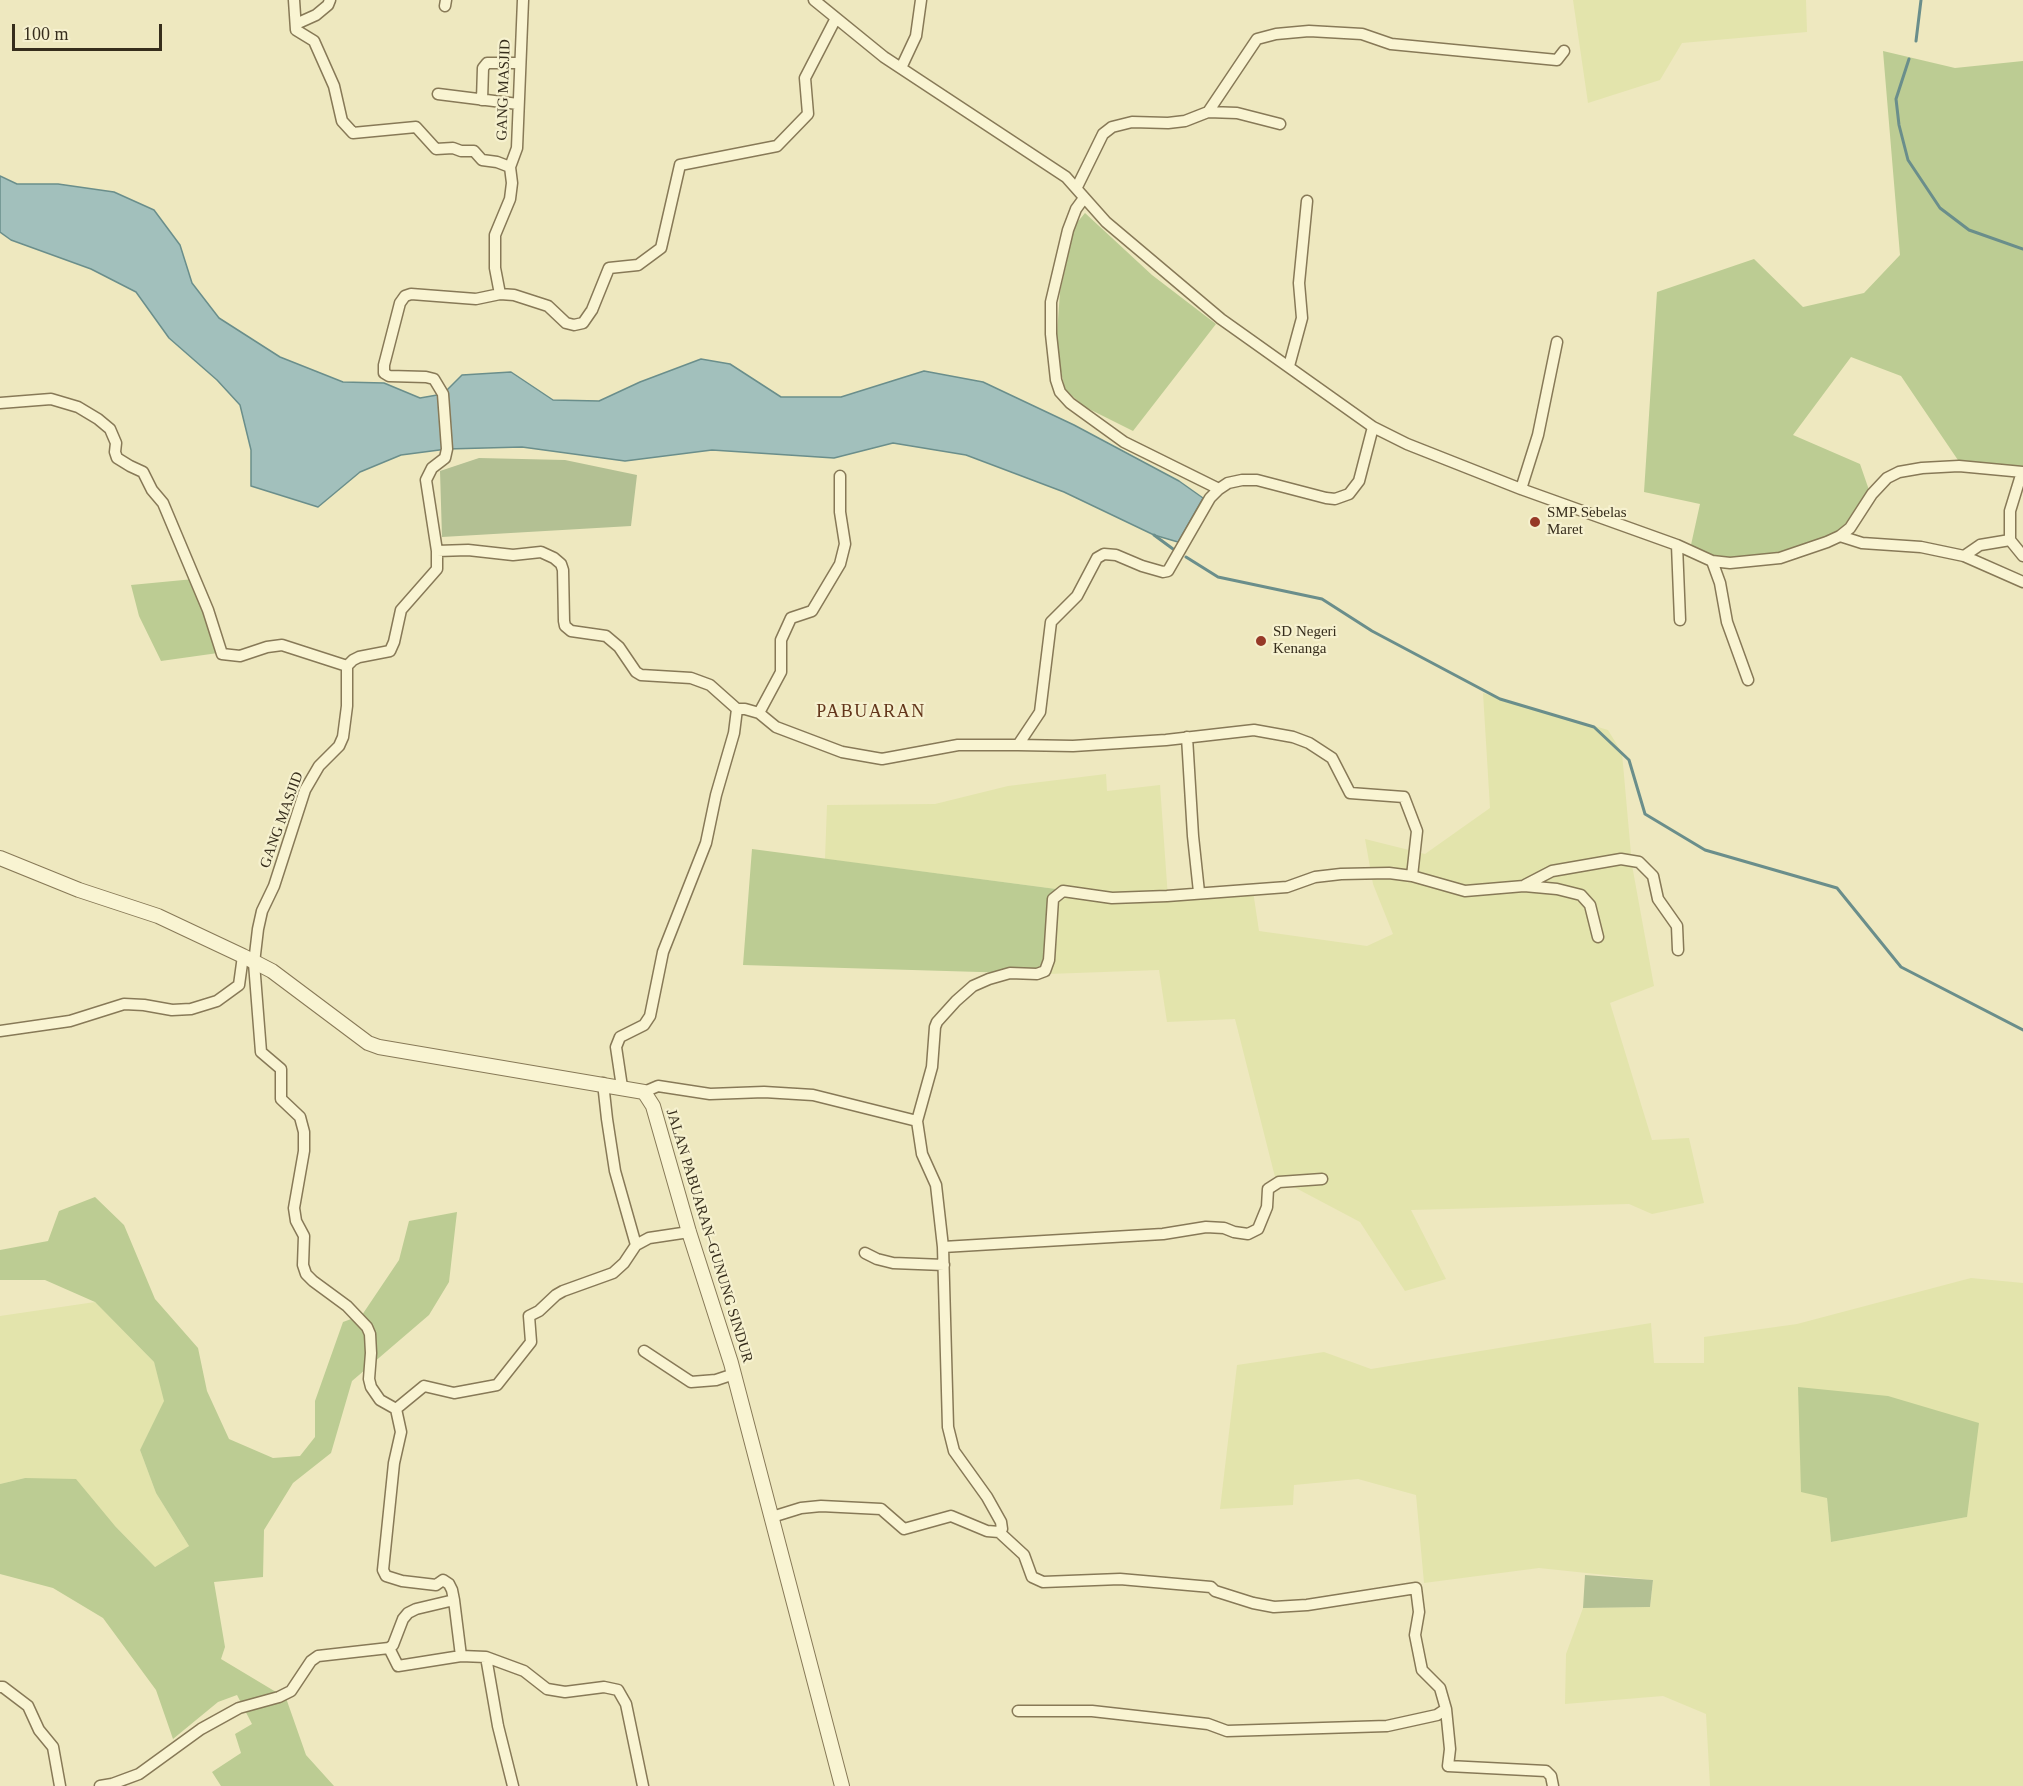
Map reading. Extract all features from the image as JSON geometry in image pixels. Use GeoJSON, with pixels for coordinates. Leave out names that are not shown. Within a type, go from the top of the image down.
{"type":"FeatureCollection","features":[{"type":"Feature","properties":{"kind":"street"},"geometry":{"type":"LineString","coordinates":[[294,0],[296,30],[314,42],[334,86],[342,121],[353,133],[416,127],[436,148],[474,151],[482,160],[510,167]]}},
{"type":"Feature","properties":{"kind":"street"},"geometry":{"type":"LineString","coordinates":[[296,24],[316,15],[330,0]]}},
{"type":"Feature","properties":{"kind":"street","name":"GANG MASJID"},"geometry":{"type":"LineString","coordinates":[[500,294],[495,268],[495,235],[510,200],[512,183],[510,167],[517,148],[523,0]]}},
{"type":"Feature","properties":{"kind":"street"},"geometry":{"type":"LineString","coordinates":[[814,0],[884,57],[1066,177],[1106,222],[1221,319],[1373,428],[1407,444],[1521,489],[1677,545],[1712,561],[1730,563],[1768,560],[1795,554],[1840,536],[1850,528],[1872,494],[1887,478],[1899,472],[1959,466],[2022,472],[2010,511],[2010,540],[2023,556]]}},
{"type":"Feature","properties":{"kind":"street"},"geometry":{"type":"LineString","coordinates":[[901,68],[916,36],[921,0]]}},
{"type":"Feature","properties":{"kind":"street"},"geometry":{"type":"LineString","coordinates":[[0,403],[51,399],[78,407],[110,429],[116,443],[117,458],[143,471],[152,490],[163,503],[208,610],[222,654],[240,656],[267,647],[282,645],[347,666],[359,657],[390,651],[401,610],[436,569],[437,551],[426,480],[432,468],[445,458],[447,449],[443,394],[434,379],[426,376],[389,376],[384,373],[400,303],[405,296],[411,294],[476,299],[500,294],[514,295],[548,306],[566,322],[574,325],[583,322],[592,310],[609,268],[638,265],[661,248],[680,165],[777,146],[808,114],[806,78],[836,18]]}},
{"type":"Feature","properties":{"kind":"street"},"geometry":{"type":"LineString","coordinates":[[1208,112],[1257,39],[1276,34],[1309,31],[1362,34],[1391,44],[1557,60],[1564,51]]}},
{"type":"Feature","properties":{"kind":"street"},"geometry":{"type":"LineString","coordinates":[[482,100],[483,68],[487,63],[520,63]]}},
{"type":"Feature","properties":{"kind":"street"},"geometry":{"type":"LineString","coordinates":[[438,94],[518,104]]}},
{"type":"Feature","properties":{"kind":"street"},"geometry":{"type":"LineString","coordinates":[[1077,187],[1103,134],[1112,127],[1132,122],[1185,121],[1208,112],[1237,113],[1280,124]]}},
{"type":"Feature","properties":{"kind":"street"},"geometry":{"type":"LineString","coordinates":[[1084,198],[1076,209],[1068,230],[1052,302],[1051,334],[1056,380],[1060,392],[1070,403],[1124,442],[1219,489]]}},
{"type":"Feature","properties":{"kind":"street"},"geometry":{"type":"LineString","coordinates":[[1289,366],[1302,318],[1299,283],[1307,201]]}},
{"type":"Feature","properties":{"kind":"street"},"geometry":{"type":"LineString","coordinates":[[1521,489],[1538,435],[1557,342]]}},
{"type":"Feature","properties":{"kind":"street"},"geometry":{"type":"LineString","coordinates":[[1018,745],[1040,712],[1051,622],[1077,596],[1097,558],[1104,554],[1116,555],[1142,566],[1163,572],[1168,571],[1210,498],[1219,489],[1235,482],[1257,480],[1335,499],[1349,494],[1359,481],[1373,428]]}},
{"type":"Feature","properties":{"kind":"street"},"geometry":{"type":"LineString","coordinates":[[759,713],[781,672],[781,640],[791,618],[812,611],[840,564],[845,544],[840,512],[840,476]]}},
{"type":"Feature","properties":{"kind":"street"},"geometry":{"type":"LineString","coordinates":[[1840,536],[1862,543],[1921,547],[1964,556],[2022,580]]}},
{"type":"Feature","properties":{"kind":"street"},"geometry":{"type":"LineString","coordinates":[[1964,556],[1980,545],[2010,540]]}},
{"type":"Feature","properties":{"kind":"street"},"geometry":{"type":"LineString","coordinates":[[1677,545],[1680,620]]}},
{"type":"Feature","properties":{"kind":"street"},"geometry":{"type":"LineString","coordinates":[[437,551],[468,550],[513,555],[541,552],[554,558],[561,564],[563,570],[564,621],[565,626],[571,632],[606,636],[619,647],[636,672],[641,675],[691,678],[710,685],[737,709],[759,713],[776,727],[842,752],[882,759],[958,745],[1073,746],[1254,730],[1293,737],[1309,743],[1332,758],[1350,793],[1404,796],[1417,831],[1412,876]]}},
{"type":"Feature","properties":{"kind":"street"},"geometry":{"type":"LineString","coordinates":[[1712,561],[1720,583],[1727,622],[1748,680]]}},
{"type":"Feature","properties":{"kind":"street","name":"GANG MASJID"},"geometry":{"type":"LineString","coordinates":[[248,960],[262,911],[274,886],[305,790],[319,766],[339,746],[343,737],[347,706],[347,666]]}},
{"type":"Feature","properties":{"kind":"street"},"geometry":{"type":"LineString","coordinates":[[622,1087],[616,1047],[620,1037],[644,1025],[650,1016],[663,952],[706,843],[716,795],[734,733],[737,709]]}},
{"type":"Feature","properties":{"kind":"street"},"geometry":{"type":"LineString","coordinates":[[1187,737],[1199,892]]}},
{"type":"Feature","properties":{"kind":"street"},"geometry":{"type":"LineString","coordinates":[[0,858],[79,890],[158,916],[272,971],[356,1037],[379,1047],[603,1083],[645,1092],[658,1086],[710,1094],[764,1092],[813,1095],[917,1121]]}},
{"type":"Feature","properties":{"kind":"street"},"geometry":{"type":"LineString","coordinates":[[1524,886],[1552,871],[1621,860],[1639,862],[1653,876],[1658,899],[1677,926],[1678,950]]}},
{"type":"Feature","properties":{"kind":"street"},"geometry":{"type":"LineString","coordinates":[[999,1532],[1002,1529],[1001,1522],[987,1497],[954,1450],[948,1427],[943,1247],[936,1185],[922,1154],[917,1121],[932,1067],[937,1022],[956,1001],[989,979],[1010,974],[1037,974],[1045,970],[1049,960],[1053,899],[1056,896],[1063,891],[1112,898],[1167,896],[1287,887],[1315,877],[1341,874],[1389,873],[1412,876],[1465,891],[1524,886],[1557,889],[1581,895],[1590,905],[1598,937]]}},
{"type":"Feature","properties":{"kind":"street"},"geometry":{"type":"LineString","coordinates":[[0,1031],[70,1021],[124,1004],[172,1010],[191,1009],[217,1002],[239,985],[248,960]]}},
{"type":"Feature","properties":{"kind":"street"},"geometry":{"type":"LineString","coordinates":[[248,960],[261,1052],[281,1069],[281,1100],[300,1117],[304,1132],[304,1151],[294,1208],[296,1221],[304,1236],[303,1265],[306,1274],[313,1281],[347,1306],[367,1327],[370,1334],[369,1379],[371,1387],[380,1400],[396,1410],[401,1432],[394,1463],[383,1570],[386,1576],[402,1581],[436,1585],[443,1580],[452,1590],[461,1656]]}},
{"type":"Feature","properties":{"kind":"street"},"geometry":{"type":"LineString","coordinates":[[603,1083],[606,1119],[615,1171],[636,1245]]}},
{"type":"Feature","properties":{"kind":"street","name":"JALAN PABUARAN–GUNUNG SINDUR"},"geometry":{"type":"LineString","coordinates":[[645,1092],[653,1106],[689,1232],[734,1374],[842,1786]]}},
{"type":"Feature","properties":{"kind":"street"},"geometry":{"type":"LineString","coordinates":[[943,1247],[1163,1233],[1206,1227],[1224,1228],[1248,1234],[1258,1229],[1267,1207],[1268,1189],[1279,1182],[1322,1179]]}},
{"type":"Feature","properties":{"kind":"street"},"geometry":{"type":"LineString","coordinates":[[396,1410],[424,1386],[454,1393],[497,1385],[531,1342],[529,1316],[539,1311],[563,1291],[613,1272],[624,1263],[636,1245],[649,1238],[689,1232]]}},
{"type":"Feature","properties":{"kind":"street"},"geometry":{"type":"LineString","coordinates":[[865,1253],[893,1263],[944,1265]]}},
{"type":"Feature","properties":{"kind":"street"},"geometry":{"type":"LineString","coordinates":[[644,1352],[691,1382],[716,1380],[734,1374]]}},
{"type":"Feature","properties":{"kind":"street"},"geometry":{"type":"LineString","coordinates":[[772,1517],[801,1508],[821,1506],[881,1509],[904,1529],[951,1516],[979,1528],[999,1532],[1024,1555],[1032,1577],[1043,1582],[1120,1579],[1211,1587],[1215,1591],[1274,1607],[1307,1605],[1416,1588],[1419,1612],[1415,1635],[1422,1670],[1440,1688],[1446,1709],[1450,1749],[1448,1766],[1546,1771],[1551,1776],[1552,1786]]}},
{"type":"Feature","properties":{"kind":"street"},"geometry":{"type":"LineString","coordinates":[[100,1786],[139,1774],[201,1729],[239,1708],[279,1697],[291,1691],[311,1661],[318,1656],[389,1648],[393,1645],[403,1619],[408,1613],[454,1600]]}},
{"type":"Feature","properties":{"kind":"street"},"geometry":{"type":"LineString","coordinates":[[389,1648],[398,1666],[461,1656],[486,1656],[524,1671],[547,1689],[565,1692],[604,1686],[618,1690],[626,1704],[643,1786]]}},
{"type":"Feature","properties":{"kind":"street"},"geometry":{"type":"LineString","coordinates":[[486,1656],[498,1726],[513,1786]]}},
{"type":"Feature","properties":{"kind":"street"},"geometry":{"type":"LineString","coordinates":[[0,1687],[28,1707],[39,1730],[52,1747],[60,1786]]}},
{"type":"Feature","properties":{"kind":"street"},"geometry":{"type":"LineString","coordinates":[[1018,1711],[1092,1711],[1208,1724],[1227,1731],[1387,1726],[1437,1715],[1446,1709]]}},
{"type":"Feature","properties":{"kind":"green space"},"geometry":{"type":"Polygon","coordinates":[[[1573,0],[1806,0],[1807,32],[1682,43],[1660,80],[1588,103],[1573,0]]]}},
{"type":"Feature","properties":{"kind":"green space"},"geometry":{"type":"Polygon","coordinates":[[[1883,51],[1955,68],[2023,61],[2023,473],[1964,469],[1901,376],[1851,357],[1793,435],[1860,464],[1869,490],[1838,534],[1741,566],[1689,554],[1700,504],[1644,492],[1657,292],[1754,259],[1803,307],[1864,293],[1900,255],[1883,51]]]}},
{"type":"Feature","properties":{"kind":"green space"},"geometry":{"type":"Polygon","coordinates":[[[1085,213],[1152,275],[1216,324],[1133,431],[1085,407],[1065,390],[1056,348],[1060,292],[1075,225],[1085,213]]]}},
{"type":"Feature","properties":{"kind":"green space"},"geometry":{"type":"Polygon","coordinates":[[[479,458],[565,460],[637,475],[631,526],[442,537],[440,471],[479,458]]]}},
{"type":"Feature","properties":{"kind":"green space"},"geometry":{"type":"Polygon","coordinates":[[[194,579],[218,653],[161,661],[139,616],[131,585],[194,579]]]}},
{"type":"Feature","properties":{"kind":"green space"},"geometry":{"type":"Polygon","coordinates":[[[1483,693],[1608,730],[1622,753],[1632,865],[1654,986],[1610,1003],[1652,1140],[1689,1138],[1704,1203],[1652,1214],[1629,1204],[1411,1210],[1446,1279],[1405,1291],[1360,1222],[1275,1177],[1235,1019],[1167,1022],[1159,970],[1048,974],[1056,889],[825,859],[827,805],[935,804],[1008,786],[1106,774],[1107,791],[1160,785],[1168,898],[1253,891],[1259,931],[1367,946],[1393,934],[1373,884],[1365,839],[1425,854],[1490,808],[1483,693]]]}},
{"type":"Feature","properties":{"kind":"green space"},"geometry":{"type":"Polygon","coordinates":[[[752,849],[1056,889],[1048,974],[743,965],[752,849]]]}},
{"type":"Feature","properties":{"kind":"green space"},"geometry":{"type":"Polygon","coordinates":[[[95,1197],[124,1225],[155,1299],[198,1348],[207,1391],[229,1439],[273,1458],[300,1456],[315,1437],[315,1401],[343,1322],[362,1315],[399,1260],[409,1221],[457,1212],[449,1282],[429,1315],[352,1381],[331,1453],[293,1483],[264,1530],[263,1577],[214,1582],[225,1647],[221,1659],[286,1698],[306,1755],[334,1786],[221,1786],[212,1772],[241,1753],[235,1734],[252,1724],[237,1695],[218,1702],[173,1739],[156,1690],[103,1618],[53,1588],[0,1574],[0,1484],[25,1478],[76,1479],[115,1526],[155,1567],[189,1546],[156,1493],[140,1450],[164,1401],[154,1362],[95,1302],[45,1280],[0,1280],[0,1250],[48,1241],[59,1211],[95,1197]]]}},
{"type":"Feature","properties":{"kind":"green space"},"geometry":{"type":"Polygon","coordinates":[[[1971,1278],[2023,1283],[2023,1786],[1710,1786],[1706,1714],[1663,1696],[1565,1704],[1566,1654],[1583,1608],[1650,1607],[1653,1580],[1539,1568],[1424,1583],[1416,1495],[1358,1479],[1294,1485],[1293,1505],[1220,1509],[1237,1365],[1324,1352],[1371,1369],[1651,1323],[1654,1363],[1704,1363],[1704,1337],[1797,1324],[1971,1278]],[[1827,1498],[1831,1542],[1967,1517],[1827,1498]]]}},
{"type":"Feature","properties":{"kind":"green space"},"geometry":{"type":"Polygon","coordinates":[[[95,1302],[154,1362],[165,1401],[140,1450],[156,1493],[189,1546],[155,1567],[115,1526],[25,1478],[0,1484],[0,1316],[95,1302]]]}},
{"type":"Feature","properties":{"kind":"green space"},"geometry":{"type":"Polygon","coordinates":[[[1798,1387],[1888,1396],[1979,1423],[1967,1517],[1831,1542],[1827,1498],[1801,1492],[1798,1387]]]}},
{"type":"Feature","properties":{"kind":"green space"},"geometry":{"type":"Polygon","coordinates":[[[1585,1575],[1653,1580],[1650,1607],[1583,1608],[1585,1575]]]}},
{"type":"Feature","properties":{"kind":"water"},"geometry":{"type":"Polygon","coordinates":[[[0,176],[17,184],[58,184],[114,192],[154,210],[180,245],[192,283],[219,318],[280,357],[343,382],[384,383],[420,398],[443,394],[462,375],[511,372],[553,400],[599,401],[640,382],[701,359],[730,364],[781,397],[841,397],[924,371],[983,382],[1074,425],[1179,481],[1203,498],[1178,542],[1154,535],[1064,492],[966,455],[893,443],[834,458],[712,450],[625,461],[522,447],[447,449],[401,455],[360,472],[318,507],[251,486],[251,450],[240,405],[217,380],[169,338],[136,292],[91,269],[11,240],[0,232],[0,176]]]}},
{"type":"Feature","properties":{"kind":"waterway"},"geometry":{"type":"LineString","coordinates":[[1916,41],[1921,0]]}},
{"type":"Feature","properties":{"kind":"waterway"},"geometry":{"type":"LineString","coordinates":[[1909,59],[1896,99],[1899,125],[1908,160],[1940,208],[1969,230],[2023,249]]}},
{"type":"Feature","properties":{"kind":"waterway"},"geometry":{"type":"LineString","coordinates":[[1154,535],[1173,549]]}},
{"type":"Feature","properties":{"kind":"waterway"},"geometry":{"type":"LineString","coordinates":[[1186,557],[1218,577],[1322,599],[1372,631],[1500,699],[1594,727],[1629,760],[1645,814],[1705,850],[1837,888],[1901,967],[2023,1030]]}},
{"type":"Feature","properties":{"kind":"place","name":"SMP Sebelas Maret"},"geometry":{"type":"Point","coordinates":[1535,522]}},
{"type":"Feature","properties":{"kind":"place","name":"SD Negeri Kenanga"},"geometry":{"type":"Point","coordinates":[1261,641]}},
{"type":"Feature","properties":{"kind":"district","name":"PABUARAN"},"geometry":{"type":"Point","coordinates":[871,712]}}]}
